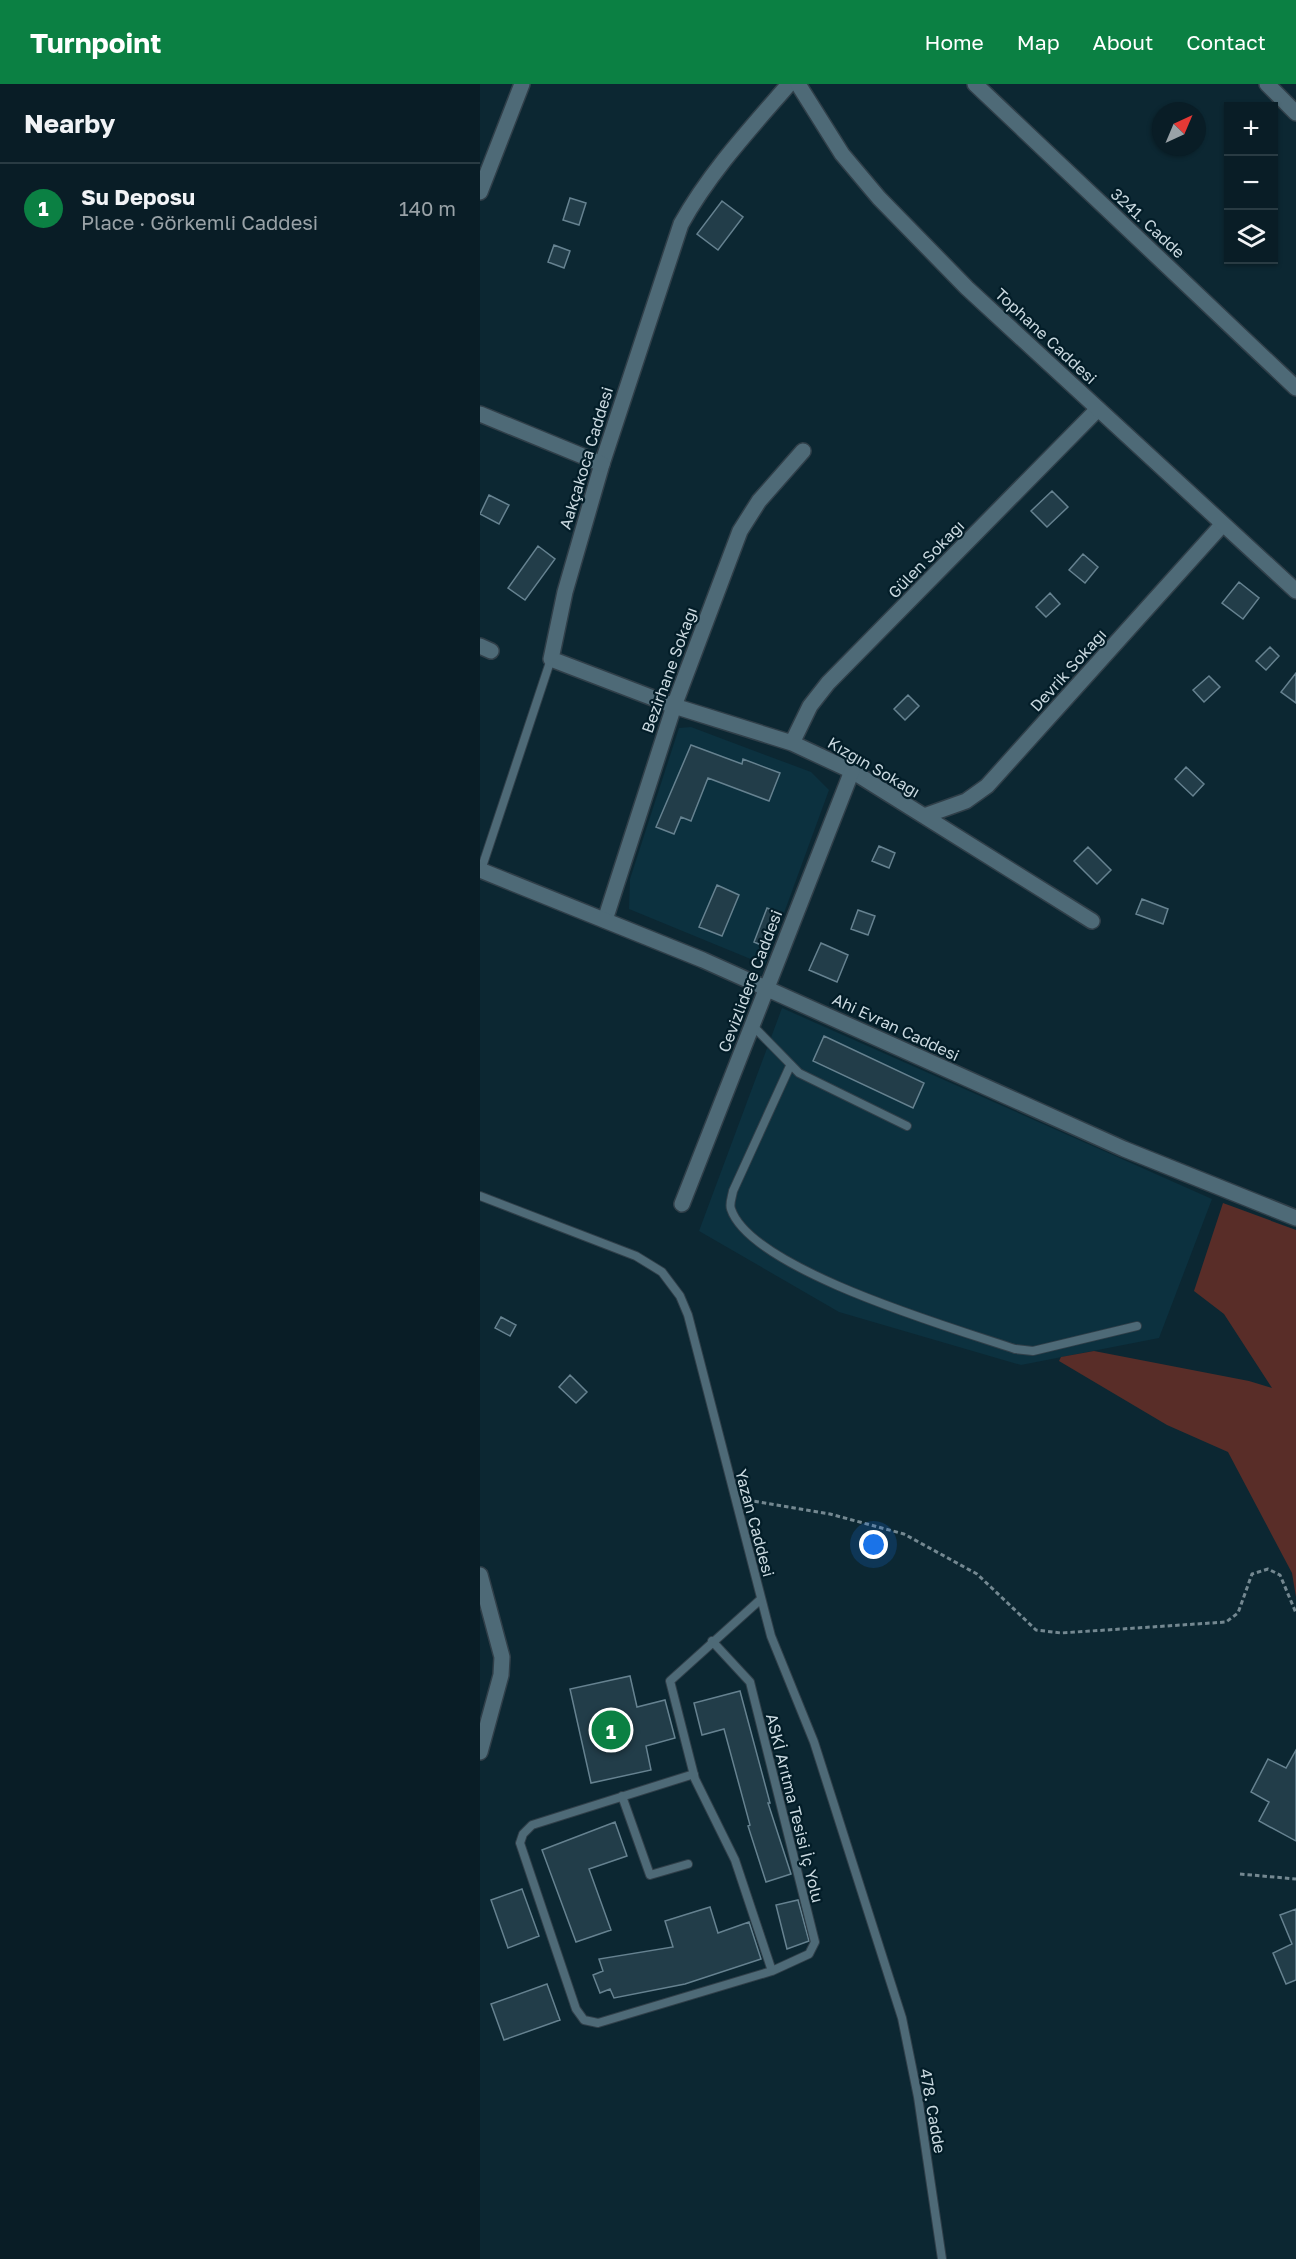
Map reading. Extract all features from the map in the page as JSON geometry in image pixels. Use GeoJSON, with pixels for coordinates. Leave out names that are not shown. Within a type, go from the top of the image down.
{"type":"FeatureCollection","features":[{"type":"Feature","properties":{"kind":"street"},"geometry":{"type":"LineString","coordinates":[[480,192],[522,84]]}},
{"type":"Feature","properties":{"kind":"street","name":"Aakçakoca Caddesi"},"geometry":{"type":"LineString","coordinates":[[551,659],[565,592],[602,464],[681,224],[695,198],[734,147],[789,84]]}},
{"type":"Feature","properties":{"kind":"street","name":"Tophane Caddesi"},"geometry":{"type":"LineString","coordinates":[[798,84],[842,154],[879,198],[967,288],[1296,591]]}},
{"type":"Feature","properties":{"kind":"street","name":"3241. Cadde"},"geometry":{"type":"LineString","coordinates":[[975,84],[1296,387]]}},
{"type":"Feature","properties":{"kind":"street"},"geometry":{"type":"LineString","coordinates":[[1267,84],[1296,113]]}},
{"type":"Feature","properties":{"kind":"street","name":"Gülen Sokağı"},"geometry":{"type":"LineString","coordinates":[[792,743],[810,706],[828,683],[1098,409]]}},
{"type":"Feature","properties":{"kind":"street"},"geometry":{"type":"LineString","coordinates":[[480,414],[602,464]]}},
{"type":"Feature","properties":{"kind":"street","name":"Bezirhane Sokağı"},"geometry":{"type":"LineString","coordinates":[[605,920],[674,706],[740,531],[759,501],[803,451]]}},
{"type":"Feature","properties":{"kind":"street","name":"Devrik Sokağı"},"geometry":{"type":"LineString","coordinates":[[924,816],[966,801],[987,786],[1222,525]]}},
{"type":"Feature","properties":{"kind":"street","name":"Kızgın Sokağı"},"geometry":{"type":"LineString","coordinates":[[551,659],[674,706],[792,743],[852,771],[1092,921]]}},
{"type":"Feature","properties":{"kind":"street","name":"Cevizlidere Caddesi"},"geometry":{"type":"LineString","coordinates":[[682,1204],[852,771]]}},
{"type":"Feature","properties":{"kind":"street","name":"Ahi Evran Caddesi"},"geometry":{"type":"LineString","coordinates":[[480,871],[605,920],[767,988],[1113,1144],[1296,1218]]}},
{"type":"Feature","properties":{"kind":"street"},"geometry":{"type":"LineString","coordinates":[[480,1575],[502,1657],[501,1675],[480,1752]]}},
{"type":"Feature","properties":{"kind":"lane","name":"Aakçakoca Caddesi"},"geometry":{"type":"LineString","coordinates":[[480,871],[551,659]]}},
{"type":"Feature","properties":{"kind":"lane"},"geometry":{"type":"LineString","coordinates":[[752,1025],[799,1073],[907,1126]]}},
{"type":"Feature","properties":{"kind":"lane"},"geometry":{"type":"LineString","coordinates":[[790,1066],[733,1191],[730,1206],[759,1244],[792,1265],[858,1294],[1015,1349],[1033,1351],[1137,1326]]}},
{"type":"Feature","properties":{"kind":"lane","name":"Yazan Caddesi"},"geometry":{"type":"LineString","coordinates":[[480,1196],[636,1256],[662,1272],[680,1296],[688,1315],[733,1497],[771,1636],[814,1742],[887,1970]]}},
{"type":"Feature","properties":{"kind":"lane"},"geometry":{"type":"LineString","coordinates":[[761,1599],[670,1681],[694,1774],[735,1860],[772,1971]]}},
{"type":"Feature","properties":{"kind":"lane","name":"ASKİ Arıtma Tesisi İç Yolu"},"geometry":{"type":"LineString","coordinates":[[694,1774],[532,1825],[523,1834],[520,1843],[576,2009],[584,2020],[598,2023],[772,1971],[809,1954],[815,1942],[750,1682],[712,1641]]}},
{"type":"Feature","properties":{"kind":"lane"},"geometry":{"type":"LineString","coordinates":[[622,1796],[650,1875],[688,1864]]}},
{"type":"Feature","properties":{"kind":"lane","name":"478. Cadde"},"geometry":{"type":"LineString","coordinates":[[887,1970],[902,2018],[918,2097],[942,2259]]}},
{"type":"Feature","properties":{"kind":"path"},"geometry":{"type":"LineString","coordinates":[[733,1497],[831,1514],[904,1534],[977,1574],[1036,1630],[1061,1633],[1226,1623],[1238,1613],[1252,1575],[1268,1569],[1280,1575],[1296,1612]]}},
{"type":"Feature","properties":{"kind":"path"},"geometry":{"type":"LineString","coordinates":[[1240,1874],[1296,1879]]}},
{"type":"Feature","properties":{"kind":"shaded area"},"geometry":{"type":"Polygon","coordinates":[[[691,727],[811,772],[829,790],[765,965],[629,909],[630,879],[679,728],[691,727]]]}},
{"type":"Feature","properties":{"kind":"shaded area"},"geometry":{"type":"Polygon","coordinates":[[[782,1008],[1212,1199],[1159,1338],[1021,1365],[839,1312],[699,1231],[782,1008]]]}},
{"type":"Feature","properties":{"kind":"shaded area"},"geometry":{"type":"Polygon","coordinates":[[[1223,1203],[1296,1230],[1296,1597],[1292,1573],[1228,1452],[1167,1425],[1059,1361],[1061,1357],[1094,1351],[1249,1381],[1272,1388],[1224,1314],[1194,1291],[1223,1203]]]}},
{"type":"Feature","properties":{"kind":"building"},"geometry":{"type":"Polygon","coordinates":[[[570,198],[586,203],[579,225],[563,220],[570,198]]]}},
{"type":"Feature","properties":{"kind":"building"},"geometry":{"type":"Polygon","coordinates":[[[722,201],[743,217],[718,250],[697,234],[722,201]]]}},
{"type":"Feature","properties":{"kind":"building"},"geometry":{"type":"Polygon","coordinates":[[[554,245],[570,251],[564,268],[548,262],[554,245]]]}},
{"type":"Feature","properties":{"kind":"building"},"geometry":{"type":"Polygon","coordinates":[[[1052,491],[1068,507],[1047,527],[1031,511],[1052,491]]]}},
{"type":"Feature","properties":{"kind":"building"},"geometry":{"type":"Polygon","coordinates":[[[489,495],[509,505],[499,524],[480,514],[489,495]]]}},
{"type":"Feature","properties":{"kind":"building"},"geometry":{"type":"Polygon","coordinates":[[[538,546],[555,559],[525,600],[508,588],[538,546]]]}},
{"type":"Feature","properties":{"kind":"building"},"geometry":{"type":"Polygon","coordinates":[[[1083,554],[1098,567],[1085,583],[1069,570],[1083,554]]]}},
{"type":"Feature","properties":{"kind":"building"},"geometry":{"type":"Polygon","coordinates":[[[1239,582],[1259,598],[1243,619],[1222,603],[1239,582]]]}},
{"type":"Feature","properties":{"kind":"building"},"geometry":{"type":"Polygon","coordinates":[[[1050,593],[1060,604],[1046,617],[1036,607],[1050,593]]]}},
{"type":"Feature","properties":{"kind":"building"},"geometry":{"type":"Polygon","coordinates":[[[1270,647],[1279,656],[1266,670],[1256,661],[1270,647]]]}},
{"type":"Feature","properties":{"kind":"building"},"geometry":{"type":"Polygon","coordinates":[[[1296,673],[1296,703],[1281,692],[1296,673]]]}},
{"type":"Feature","properties":{"kind":"building"},"geometry":{"type":"Polygon","coordinates":[[[1209,676],[1220,687],[1204,702],[1193,690],[1209,676]]]}},
{"type":"Feature","properties":{"kind":"building"},"geometry":{"type":"Polygon","coordinates":[[[908,695],[919,706],[905,720],[894,709],[908,695]]]}},
{"type":"Feature","properties":{"kind":"building"},"geometry":{"type":"Polygon","coordinates":[[[691,745],[742,764],[743,759],[780,773],[769,801],[708,778],[691,821],[681,817],[674,834],[656,827],[691,745]]]}},
{"type":"Feature","properties":{"kind":"building"},"geometry":{"type":"Polygon","coordinates":[[[1186,767],[1204,784],[1193,796],[1175,779],[1186,767]]]}},
{"type":"Feature","properties":{"kind":"building"},"geometry":{"type":"Polygon","coordinates":[[[879,846],[895,853],[889,868],[872,861],[879,846]]]}},
{"type":"Feature","properties":{"kind":"building"},"geometry":{"type":"Polygon","coordinates":[[[1088,847],[1111,870],[1097,884],[1074,861],[1088,847]]]}},
{"type":"Feature","properties":{"kind":"building"},"geometry":{"type":"Polygon","coordinates":[[[717,885],[739,895],[722,936],[699,927],[717,885]]]}},
{"type":"Feature","properties":{"kind":"building"},"geometry":{"type":"Polygon","coordinates":[[[1142,899],[1168,909],[1163,924],[1136,914],[1142,899]]]}},
{"type":"Feature","properties":{"kind":"building"},"geometry":{"type":"Polygon","coordinates":[[[767,908],[782,914],[768,948],[754,942],[767,908]]]}},
{"type":"Feature","properties":{"kind":"building"},"geometry":{"type":"Polygon","coordinates":[[[858,910],[875,916],[868,935],[851,929],[858,910]]]}},
{"type":"Feature","properties":{"kind":"building"},"geometry":{"type":"Polygon","coordinates":[[[821,943],[848,955],[837,982],[809,970],[821,943]]]}},
{"type":"Feature","properties":{"kind":"building"},"geometry":{"type":"Polygon","coordinates":[[[824,1036],[924,1083],[913,1108],[813,1061],[824,1036]]]}},
{"type":"Feature","properties":{"kind":"building"},"geometry":{"type":"Polygon","coordinates":[[[501,1317],[516,1325],[510,1336],[495,1328],[501,1317]]]}},
{"type":"Feature","properties":{"kind":"building"},"geometry":{"type":"Polygon","coordinates":[[[570,1375],[587,1392],[576,1403],[559,1387],[570,1375]]]}},
{"type":"Feature","properties":{"kind":"building"},"geometry":{"type":"Polygon","coordinates":[[[630,1676],[637,1707],[665,1700],[675,1738],[646,1746],[651,1770],[591,1783],[570,1689],[630,1676]]]}},
{"type":"Feature","properties":{"kind":"building"},"geometry":{"type":"Polygon","coordinates":[[[740,1691],[770,1803],[768,1803],[791,1874],[766,1882],[748,1826],[750,1825],[724,1729],[702,1735],[694,1703],[740,1691]]]}},
{"type":"Feature","properties":{"kind":"building"},"geometry":{"type":"Polygon","coordinates":[[[1296,1750],[1296,1841],[1259,1821],[1269,1802],[1251,1792],[1268,1759],[1286,1768],[1296,1750]]]}},
{"type":"Feature","properties":{"kind":"building"},"geometry":{"type":"Polygon","coordinates":[[[615,1822],[627,1856],[589,1869],[611,1930],[576,1942],[542,1850],[615,1822]]]}},
{"type":"Feature","properties":{"kind":"building"},"geometry":{"type":"Polygon","coordinates":[[[522,1889],[539,1936],[508,1948],[491,1900],[522,1889]]]}},
{"type":"Feature","properties":{"kind":"building"},"geometry":{"type":"Polygon","coordinates":[[[798,1900],[809,1941],[787,1949],[776,1905],[798,1900]]]}},
{"type":"Feature","properties":{"kind":"building"},"geometry":{"type":"Polygon","coordinates":[[[710,1907],[718,1933],[749,1922],[761,1959],[685,1984],[614,1998],[610,1989],[600,1993],[593,1975],[603,1971],[599,1959],[673,1947],[665,1921],[710,1907]]]}},
{"type":"Feature","properties":{"kind":"building"},"geometry":{"type":"Polygon","coordinates":[[[1296,1909],[1296,1980],[1286,1984],[1273,1953],[1292,1944],[1280,1915],[1296,1909]]]}},
{"type":"Feature","properties":{"kind":"building"},"geometry":{"type":"Polygon","coordinates":[[[547,1984],[560,2020],[504,2040],[491,2004],[547,1984]]]}},
{"type":"Feature","properties":{"kind":"place","name":"Su Deposu"},"geometry":{"type":"Point","coordinates":[611,1730]}}]}
